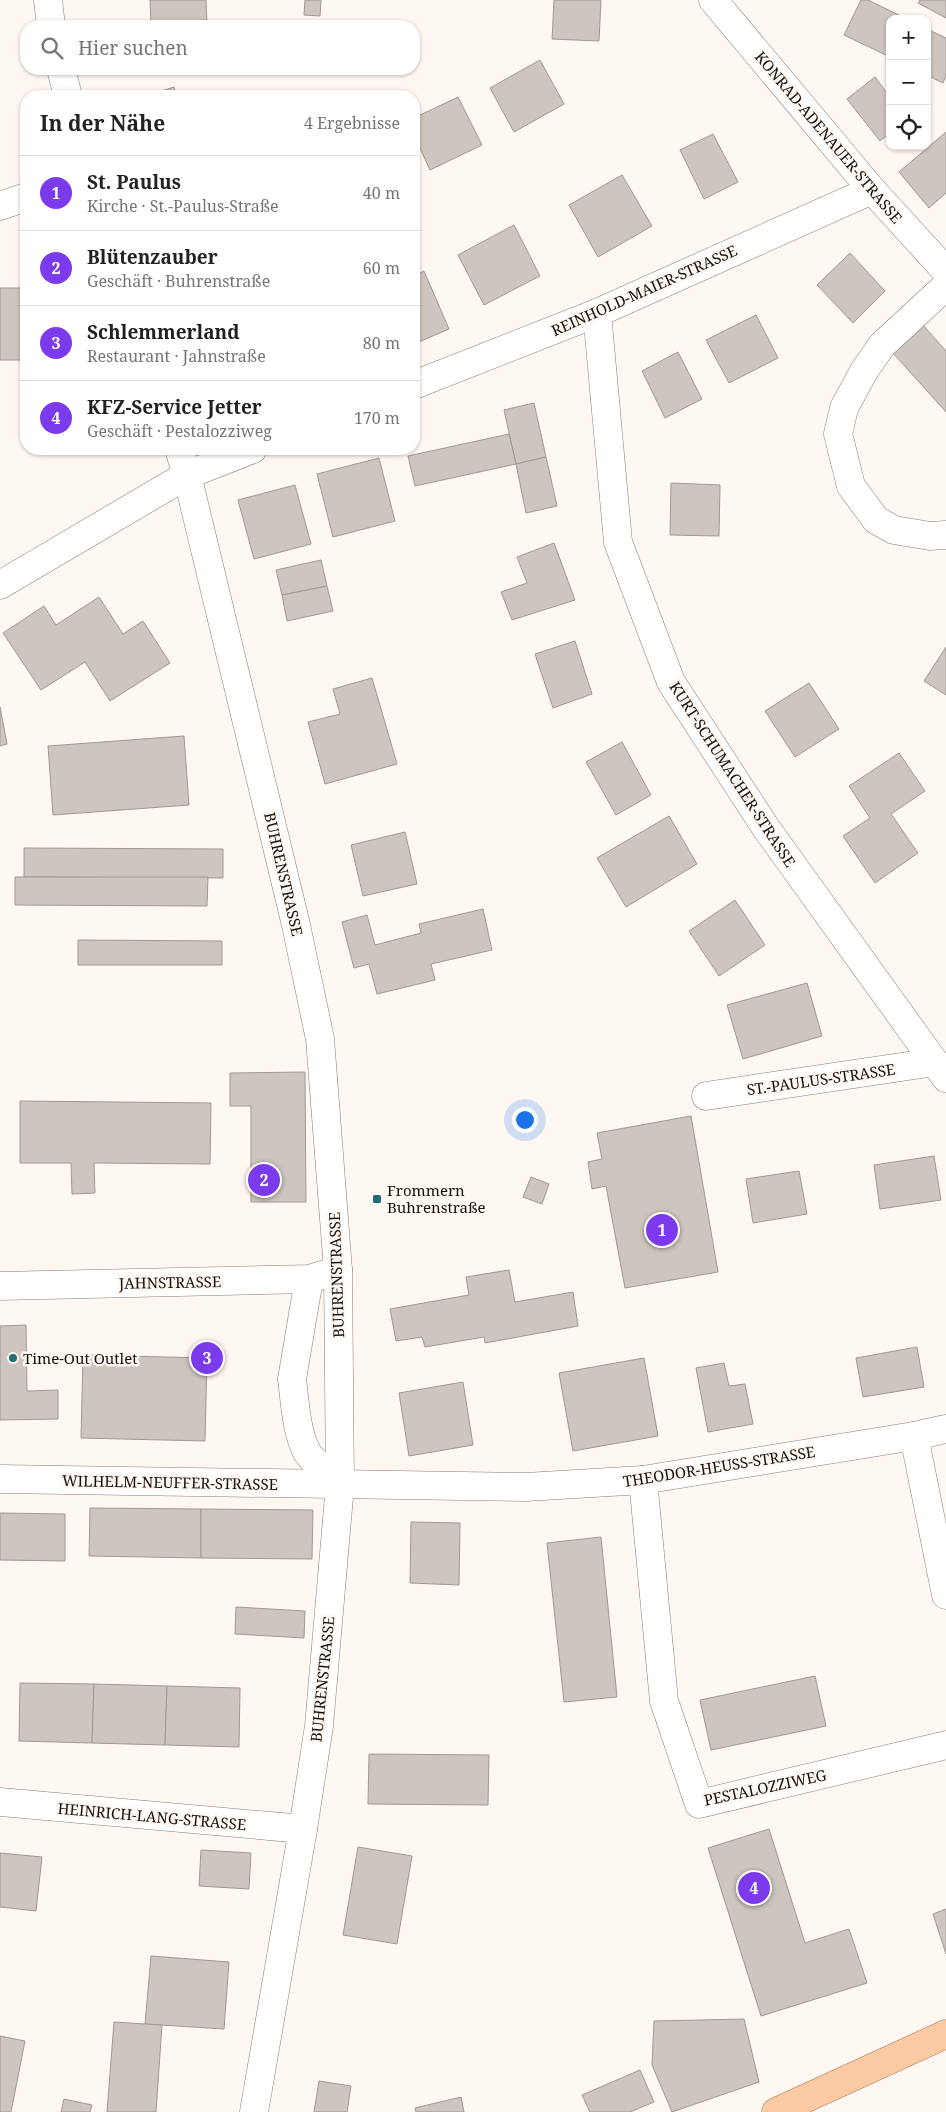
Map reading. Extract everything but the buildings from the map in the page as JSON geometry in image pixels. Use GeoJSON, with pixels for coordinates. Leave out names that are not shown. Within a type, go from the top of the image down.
{"type":"FeatureCollection","features":[{"type":"Feature","properties":{"kind":"main road"},"geometry":{"type":"LineString","coordinates":[[776,2112],[946,2034]]}},
{"type":"Feature","properties":{"kind":"street"},"geometry":{"type":"LineString","coordinates":[[48,0],[50,20]]}},
{"type":"Feature","properties":{"kind":"street","name":"KONRAD-ADENAUER-STRASSE"},"geometry":{"type":"LineString","coordinates":[[713,0],[872,190],[946,272]]}},
{"type":"Feature","properties":{"kind":"street"},"geometry":{"type":"LineString","coordinates":[[63,75],[66,90]]}},
{"type":"Feature","properties":{"kind":"street","name":"REINHOLD-MAIER-STRASSE"},"geometry":{"type":"LineString","coordinates":[[420,383],[597,313],[872,190]]}},
{"type":"Feature","properties":{"kind":"street"},"geometry":{"type":"LineString","coordinates":[[0,206],[20,199]]}},
{"type":"Feature","properties":{"kind":"street"},"geometry":{"type":"LineString","coordinates":[[946,286],[882,345],[864,371],[844,408],[838,434],[851,486],[876,520],[894,530],[930,536],[946,535]]}},
{"type":"Feature","properties":{"kind":"street","name":"KURT-SCHUMACHER-STRASSE"},"geometry":{"type":"LineString","coordinates":[[597,313],[618,542],[671,682],[766,828],[941,1070]]}},
{"type":"Feature","properties":{"kind":"street","name":"BUHRENSTRASSE"},"geometry":{"type":"LineString","coordinates":[[181,455],[296,925],[320,1039],[338,1270],[340,1485],[319,1726],[254,2112]]}},
{"type":"Feature","properties":{"kind":"street"},"geometry":{"type":"LineString","coordinates":[[0,585],[187,475],[238,455]]}},
{"type":"Feature","properties":{"kind":"street","name":"ST.-PAULUS-STRASSE"},"geometry":{"type":"LineString","coordinates":[[706,1096],[941,1070]]}},
{"type":"Feature","properties":{"kind":"street","name":"JAHNSTRASSE"},"geometry":{"type":"LineString","coordinates":[[0,1286],[309,1279],[338,1270]]}},
{"type":"Feature","properties":{"kind":"street"},"geometry":{"type":"LineString","coordinates":[[309,1279],[292,1379],[298,1421],[307,1453],[340,1485]]}},
{"type":"Feature","properties":{"kind":"street","name":"THEODOR-HEUSS-STRASSE"},"geometry":{"type":"LineString","coordinates":[[340,1485],[526,1487],[643,1480],[914,1436],[946,1429]]}},
{"type":"Feature","properties":{"kind":"street"},"geometry":{"type":"LineString","coordinates":[[914,1436],[946,1595]]}},
{"type":"Feature","properties":{"kind":"street","name":"WILHELM-NEUFFER-STRASSE"},"geometry":{"type":"LineString","coordinates":[[0,1480],[340,1485]]}},
{"type":"Feature","properties":{"kind":"street","name":"PESTALOZZIWEG"},"geometry":{"type":"LineString","coordinates":[[643,1480],[664,1701],[699,1804],[946,1745]]}},
{"type":"Feature","properties":{"kind":"street","name":"HEINRICH-LANG-STRASSE"},"geometry":{"type":"LineString","coordinates":[[0,1802],[303,1829]]}},
{"type":"Feature","properties":{"kind":"place","name":"Blütenzauber"},"geometry":{"type":"Point","coordinates":[264,1180]}},
{"type":"Feature","properties":{"kind":"place","name":"Frommern Buhrenstraße"},"geometry":{"type":"Point","coordinates":[377,1199]}},
{"type":"Feature","properties":{"kind":"place","name":"St. Paulus"},"geometry":{"type":"Point","coordinates":[662,1230]}},
{"type":"Feature","properties":{"kind":"place","name":"Time-Out Outlet"},"geometry":{"type":"Point","coordinates":[13,1358]}},
{"type":"Feature","properties":{"kind":"place","name":"Schlemmerland"},"geometry":{"type":"Point","coordinates":[207,1358]}},
{"type":"Feature","properties":{"kind":"place","name":"KFZ-Service Jetter"},"geometry":{"type":"Point","coordinates":[754,1888]}}]}
